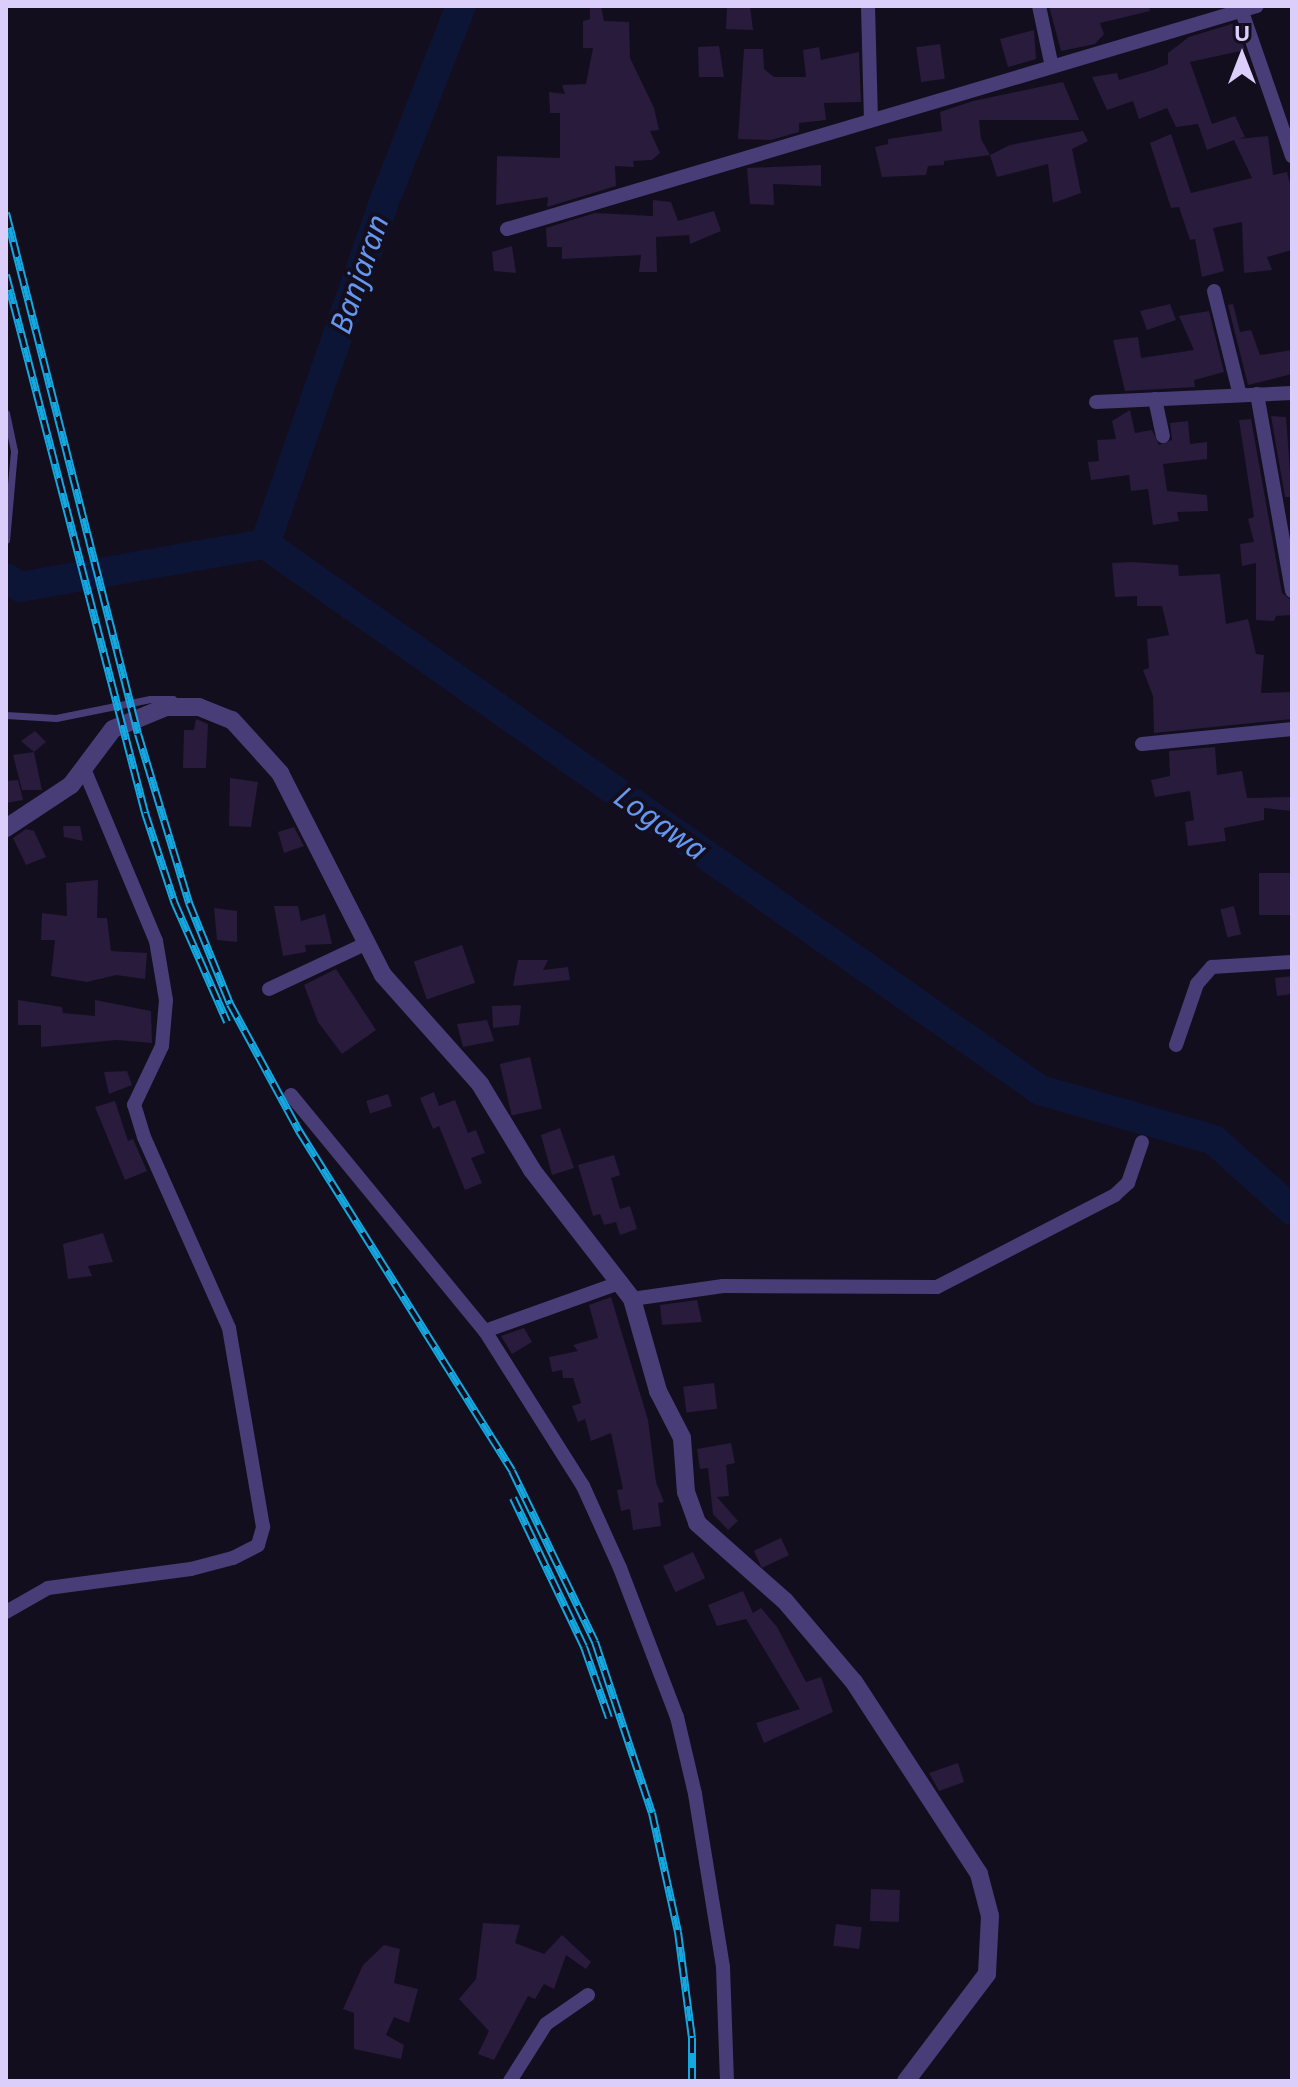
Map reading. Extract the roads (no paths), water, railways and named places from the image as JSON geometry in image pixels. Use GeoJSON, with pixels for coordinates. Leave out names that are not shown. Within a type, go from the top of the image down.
{"type":"FeatureCollection","features":[{"type":"Feature","properties":{"kind":"street"},"geometry":{"type":"LineString","coordinates":[[868,6],[871,119]]}},
{"type":"Feature","properties":{"kind":"street"},"geometry":{"type":"LineString","coordinates":[[1039,6],[1052,67]]}},
{"type":"Feature","properties":{"kind":"street"},"geometry":{"type":"LineString","coordinates":[[507,229],[1257,6]]}},
{"type":"Feature","properties":{"kind":"street"},"geometry":{"type":"LineString","coordinates":[[1241,9],[1292,156]]}},
{"type":"Feature","properties":{"kind":"street"},"geometry":{"type":"LineString","coordinates":[[1214,291],[1240,395]]}},
{"type":"Feature","properties":{"kind":"street"},"geometry":{"type":"LineString","coordinates":[[1096,402],[1292,393]]}},
{"type":"Feature","properties":{"kind":"street"},"geometry":{"type":"LineString","coordinates":[[1257,394],[1292,591]]}},
{"type":"Feature","properties":{"kind":"street"},"geometry":{"type":"LineString","coordinates":[[1155,399],[1163,436]]}},
{"type":"Feature","properties":{"kind":"street"},"geometry":{"type":"LineString","coordinates":[[6,828],[49,802],[85,771],[113,729],[147,712],[191,707],[232,720],[280,773],[342,887],[365,944],[391,986],[480,1084],[532,1170],[627,1291],[658,1391],[682,1438],[686,1492],[697,1523],[785,1601],[854,1682],[940,1807],[985,1889],[991,1927],[987,1974],[906,2081]]}},
{"type":"Feature","properties":{"kind":"street"},"geometry":{"type":"LineString","coordinates":[[1142,744],[1292,729]]}},
{"type":"Feature","properties":{"kind":"street"},"geometry":{"type":"LineString","coordinates":[[6,1612],[48,1588],[191,1569],[233,1558],[258,1545],[263,1527],[229,1328],[144,1137],[134,1105],[162,1046],[166,1000],[156,941],[85,771]]}},
{"type":"Feature","properties":{"kind":"street"},"geometry":{"type":"LineString","coordinates":[[269,989],[365,944]]}},
{"type":"Feature","properties":{"kind":"street"},"geometry":{"type":"LineString","coordinates":[[1176,1045],[1197,984],[1212,967],[1292,962]]}},
{"type":"Feature","properties":{"kind":"street"},"geometry":{"type":"LineString","coordinates":[[291,1095],[485,1331],[583,1486],[651,1643],[677,1717],[695,1794],[723,1967],[727,2081]]}},
{"type":"Feature","properties":{"kind":"street"},"geometry":{"type":"LineString","coordinates":[[485,1331],[627,1291],[723,1286],[937,1287],[1115,1195],[1133,1173],[1142,1142]]}},
{"type":"Feature","properties":{"kind":"street"},"geometry":{"type":"LineString","coordinates":[[510,2081],[546,2024],[588,1995]]}},
{"type":"Feature","properties":{"kind":"lane"},"geometry":{"type":"LineString","coordinates":[[6,413],[14,451],[7,537]]}},
{"type":"Feature","properties":{"kind":"lane"},"geometry":{"type":"LineString","coordinates":[[6,715],[56,718],[150,699],[182,700],[191,707]]}},
{"type":"Feature","properties":{"kind":"waterway","name":"Banjaran"},"geometry":{"type":"LineString","coordinates":[[265,544],[386,197],[461,6]]}},
{"type":"Feature","properties":{"kind":"waterway","name":"Logawa"},"geometry":{"type":"LineString","coordinates":[[6,578],[20,587],[265,544],[1040,1090],[1214,1140],[1292,1210]]}},
{"type":"Feature","properties":{"kind":"railway"},"geometry":{"type":"LineString","coordinates":[[6,213],[138,734],[189,903],[230,1004],[299,1131],[512,1471],[595,1642],[652,1813],[678,1932],[692,2038],[692,2081]]}},
{"type":"Feature","properties":{"kind":"railway"},"geometry":{"type":"LineString","coordinates":[[6,275],[145,813],[175,904],[227,1022]]}},
{"type":"Feature","properties":{"kind":"railway"},"geometry":{"type":"LineString","coordinates":[[513,1498],[584,1647],[609,1718]]}}]}
